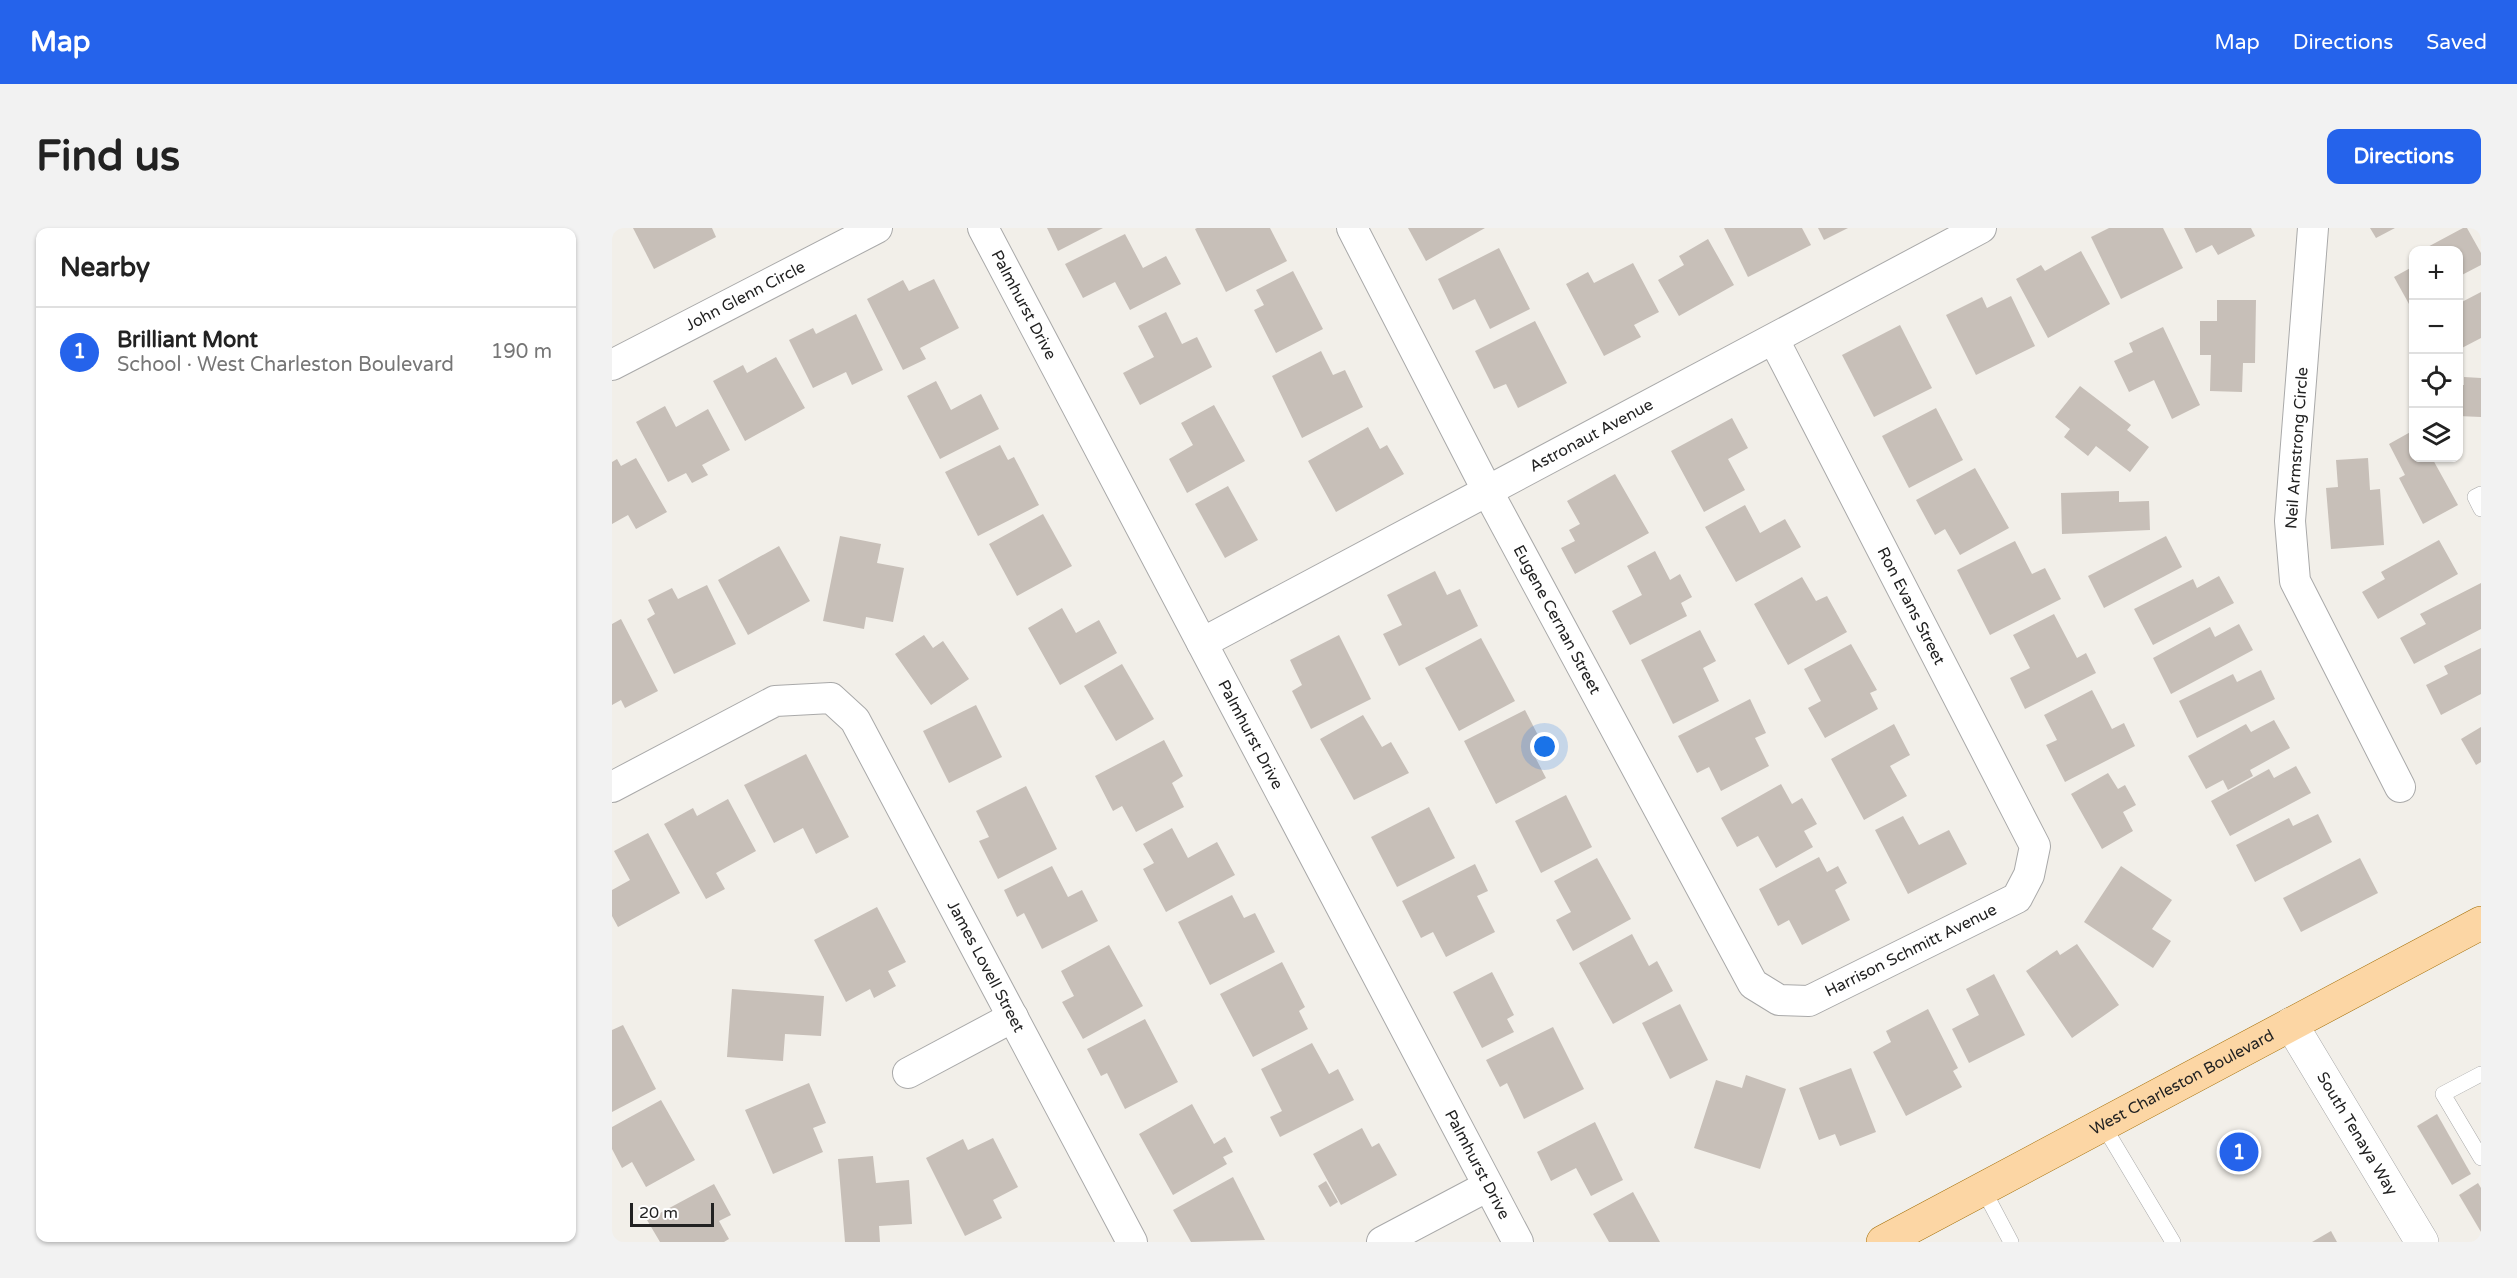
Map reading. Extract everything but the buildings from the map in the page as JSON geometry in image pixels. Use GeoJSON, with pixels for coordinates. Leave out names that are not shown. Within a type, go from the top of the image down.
{"type":"FeatureCollection","features":[{"type":"Feature","properties":{"kind":"main road","name":"West Charleston Boulevard"},"geometry":{"type":"LineString","coordinates":[[1883,1242],[2481,923]]}},
{"type":"Feature","properties":{"kind":"street","name":"John Glenn Circle"},"geometry":{"type":"LineString","coordinates":[[612,365],[877,228]]}},
{"type":"Feature","properties":{"kind":"street","name":"Palmhurst Drive"},"geometry":{"type":"LineString","coordinates":[[983,228],[1518,1242]]}},
{"type":"Feature","properties":{"kind":"street","name":"Eugene Cernan Street"},"geometry":{"type":"LineString","coordinates":[[1352,228],[1488,492],[1753,984],[1779,1000]]}},
{"type":"Feature","properties":{"kind":"street","name":"Astronaut Avenue"},"geometry":{"type":"LineString","coordinates":[[1202,643],[1981,228]]}},
{"type":"Feature","properties":{"kind":"street","name":"Neil Armstrong Circle"},"geometry":{"type":"LineString","coordinates":[[2313,228],[2289,521],[2295,581],[2400,787]]}},
{"type":"Feature","properties":{"kind":"street","name":"Ron Evans Street"},"geometry":{"type":"LineString","coordinates":[[1774,340],[2035,846],[2029,875]]}},
{"type":"Feature","properties":{"kind":"street","name":"James Lovell Street"},"geometry":{"type":"LineString","coordinates":[[612,787],[775,700],[831,698],[855,720],[1132,1242]]}},
{"type":"Feature","properties":{"kind":"street","name":"Harrison Schmitt Avenue"},"geometry":{"type":"LineString","coordinates":[[1779,1000],[1809,1000],[2017,898],[2029,875]]}},
{"type":"Feature","properties":{"kind":"street"},"geometry":{"type":"LineString","coordinates":[[908,1073],[1012,1017]]}},
{"type":"Feature","properties":{"kind":"street","name":"South Tenaya Way"},"geometry":{"type":"LineString","coordinates":[[2291,1024],[2422,1242]]}},
{"type":"Feature","properties":{"kind":"street"},"geometry":{"type":"LineString","coordinates":[[1382,1242],[1488,1186]]}},
{"type":"Feature","properties":{"kind":"lane"},"geometry":{"type":"LineString","coordinates":[[2481,494],[2475,497],[2481,509]]}},
{"type":"Feature","properties":{"kind":"lane"},"geometry":{"type":"LineString","coordinates":[[2481,1074],[2443,1094],[2481,1158]]}},
{"type":"Feature","properties":{"kind":"lane"},"geometry":{"type":"LineString","coordinates":[[2103,1125],[2173,1242]]}},
{"type":"Feature","properties":{"kind":"lane"},"geometry":{"type":"LineString","coordinates":[[1983,1189],[2011,1242]]}},
{"type":"Feature","properties":{"kind":"place","name":"Brilliant Mont"},"geometry":{"type":"Point","coordinates":[2239,1152]}}]}
